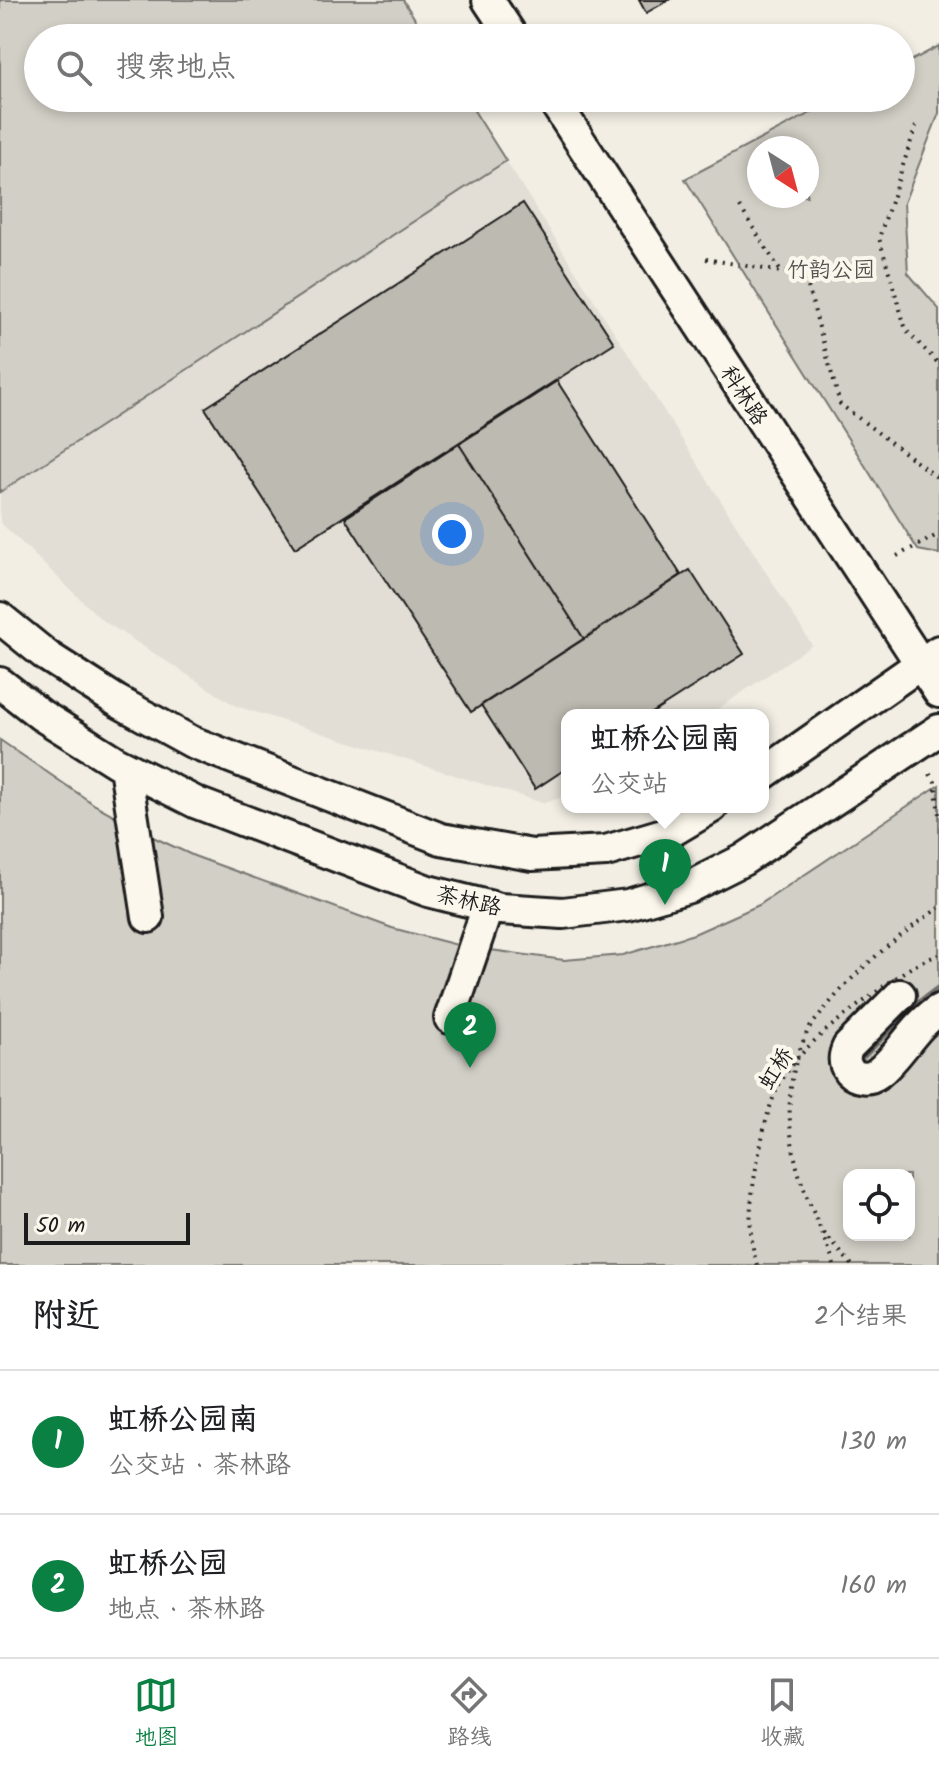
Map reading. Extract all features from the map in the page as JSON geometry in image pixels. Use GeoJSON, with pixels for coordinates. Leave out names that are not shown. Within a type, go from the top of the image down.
{"type":"FeatureCollection","features":[{"type":"Feature","properties":{"kind":"street"},"geometry":{"type":"LineString","coordinates":[[488,0],[504,24]]}},
{"type":"Feature","properties":{"kind":"street","name":"科林路"},"geometry":{"type":"LineString","coordinates":[[561,112],[930,657],[939,692]]}},
{"type":"Feature","properties":{"kind":"street"},"geometry":{"type":"LineString","coordinates":[[0,618],[47,656],[117,701],[192,742],[441,839],[532,855],[606,851],[670,832],[702,813]]}},
{"type":"Feature","properties":{"kind":"street"},"geometry":{"type":"LineString","coordinates":[[769,770],[930,657]]}},
{"type":"Feature","properties":{"kind":"street","name":"茶林路"},"geometry":{"type":"LineString","coordinates":[[0,683],[41,715],[125,767],[197,803],[428,891],[500,909],[563,913],[628,905],[689,887],[743,860],[939,730]]}},
{"type":"Feature","properties":{"kind":"street"},"geometry":{"type":"LineString","coordinates":[[125,767],[148,917]]}},
{"type":"Feature","properties":{"kind":"street"},"geometry":{"type":"LineString","coordinates":[[450,1018],[488,906]]}},
{"type":"Feature","properties":{"kind":"street"},"geometry":{"type":"LineString","coordinates":[[900,995],[848,1047],[844,1055],[846,1064],[856,1076],[866,1078],[877,1074],[919,1026],[939,1010]]}},
{"type":"Feature","properties":{"kind":"path"},"geometry":{"type":"LineString","coordinates":[[916,126],[879,238],[906,330],[939,364]]}},
{"type":"Feature","properties":{"kind":"path"},"geometry":{"type":"LineString","coordinates":[[740,207],[781,272]]}},
{"type":"Feature","properties":{"kind":"path"},"geometry":{"type":"LineString","coordinates":[[706,259],[805,276],[840,404],[939,477]]}},
{"type":"Feature","properties":{"kind":"path"},"geometry":{"type":"LineString","coordinates":[[897,556],[939,534]]}},
{"type":"Feature","properties":{"kind":"path"},"geometry":{"type":"LineString","coordinates":[[930,774],[935,782],[939,814]]}},
{"type":"Feature","properties":{"kind":"path","name":"虹桥"},"geometry":{"type":"LineString","coordinates":[[757,1265],[748,1225],[750,1202],[764,1130],[779,1086],[794,1062],[842,1017],[905,971],[939,955]]}},
{"type":"Feature","properties":{"kind":"path"},"geometry":{"type":"LineString","coordinates":[[819,1228],[852,1265]]}},
{"type":"Feature","properties":{"kind":"shaded area"},"geometry":{"type":"Polygon","coordinates":[[[506,161],[812,645],[718,709],[561,709],[561,798],[543,803],[236,706],[102,620],[0,522],[0,492],[506,161]]]}},
{"type":"Feature","properties":{"kind":"green space"},"geometry":{"type":"Polygon","coordinates":[[[0,0],[403,0],[418,24],[24,24],[24,112],[475,112],[506,161],[0,492],[0,0]]]}},
{"type":"Feature","properties":{"kind":"green space","name":"竹韵公园"},"geometry":{"type":"Polygon","coordinates":[[[939,46],[939,113],[904,203],[908,273],[939,309],[939,554],[918,550],[685,179],[747,146],[747,208],[819,208],[819,136],[767,136],[812,112],[915,112],[915,59],[939,46]]]}},
{"type":"Feature","properties":{"kind":"green space"},"geometry":{"type":"Polygon","coordinates":[[[0,740],[95,805],[194,856],[392,928],[461,946],[564,960],[623,955],[694,934],[759,905],[939,785],[939,1265],[0,1265],[0,740]]]}},
{"type":"Feature","properties":{"kind":"building"},"geometry":{"type":"Polygon","coordinates":[[[639,0],[669,0],[646,13],[639,0]]]}},
{"type":"Feature","properties":{"kind":"building"},"geometry":{"type":"Polygon","coordinates":[[[523,203],[614,343],[295,548],[205,408],[523,203]]]}},
{"type":"Feature","properties":{"kind":"building"},"geometry":{"type":"Polygon","coordinates":[[[557,381],[681,575],[584,639],[459,444],[557,381]]]}},
{"type":"Feature","properties":{"kind":"building"},"geometry":{"type":"Polygon","coordinates":[[[459,444],[584,639],[471,712],[345,518],[459,444]]]}},
{"type":"Feature","properties":{"kind":"building"},"geometry":{"type":"Polygon","coordinates":[[[690,570],[744,654],[658,709],[561,709],[561,772],[535,789],[481,705],[690,570]]]}},
{"type":"Feature","properties":{"kind":"waterway"},"geometry":{"type":"LineString","coordinates":[[864,1055],[903,1015],[939,988]]}},
{"type":"Feature","properties":{"kind":"place","name":"虹桥公园南"},"geometry":{"type":"Point","coordinates":[665,905]}},
{"type":"Feature","properties":{"kind":"place","name":"虹桥公园"},"geometry":{"type":"Point","coordinates":[470,1068]}}]}
